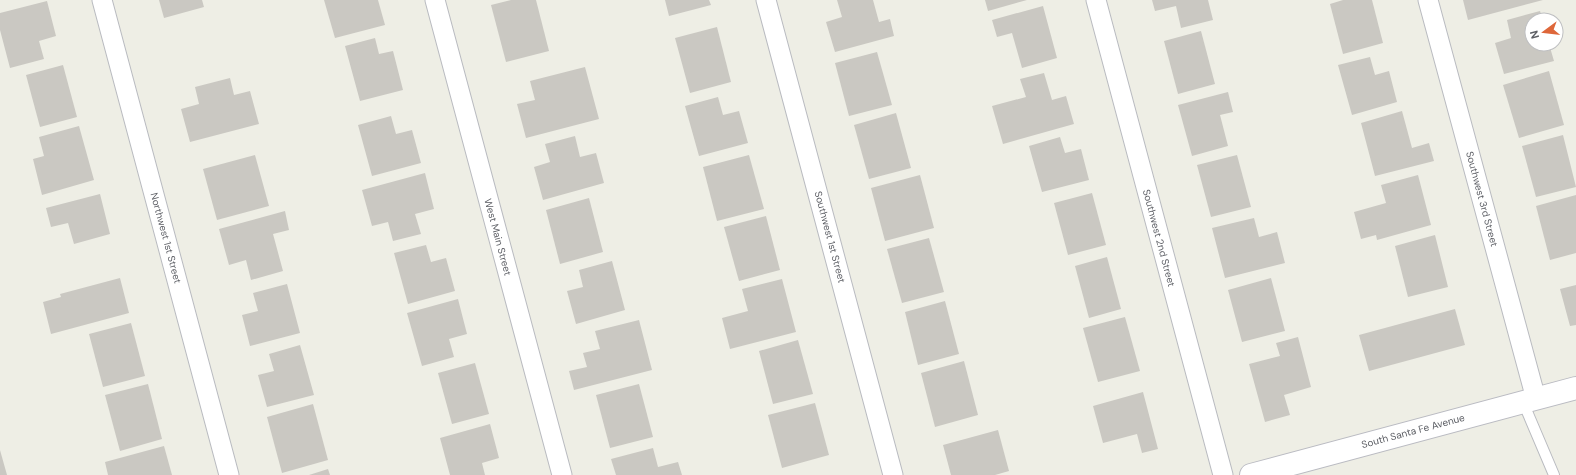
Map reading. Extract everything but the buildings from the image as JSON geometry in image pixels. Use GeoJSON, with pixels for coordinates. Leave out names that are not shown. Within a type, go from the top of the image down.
{"type":"FeatureCollection","features":[{"type":"Feature","properties":{"kind":"main road","name":"South Santa Fe Avenue"},"geometry":{"type":"LineString","coordinates":[[1251,475],[1576,388]]}},
{"type":"Feature","properties":{"kind":"street","name":"Northwest 1st Street"},"geometry":{"type":"LineString","coordinates":[[102,0],[229,475]]}},
{"type":"Feature","properties":{"kind":"street","name":"West Main Street"},"geometry":{"type":"LineString","coordinates":[[435,0],[562,475]]}},
{"type":"Feature","properties":{"kind":"street","name":"Southwest 1st Street"},"geometry":{"type":"LineString","coordinates":[[766,0],[893,475]]}},
{"type":"Feature","properties":{"kind":"street","name":"Southwest 2nd Street"},"geometry":{"type":"LineString","coordinates":[[1096,0],[1223,475]]}},
{"type":"Feature","properties":{"kind":"street","name":"Southwest 3rd Street"},"geometry":{"type":"LineString","coordinates":[[1428,0],[1529,400]]}},
{"type":"Feature","properties":{"kind":"lane"},"geometry":{"type":"LineString","coordinates":[[1529,400],[1554,475]]}}]}
